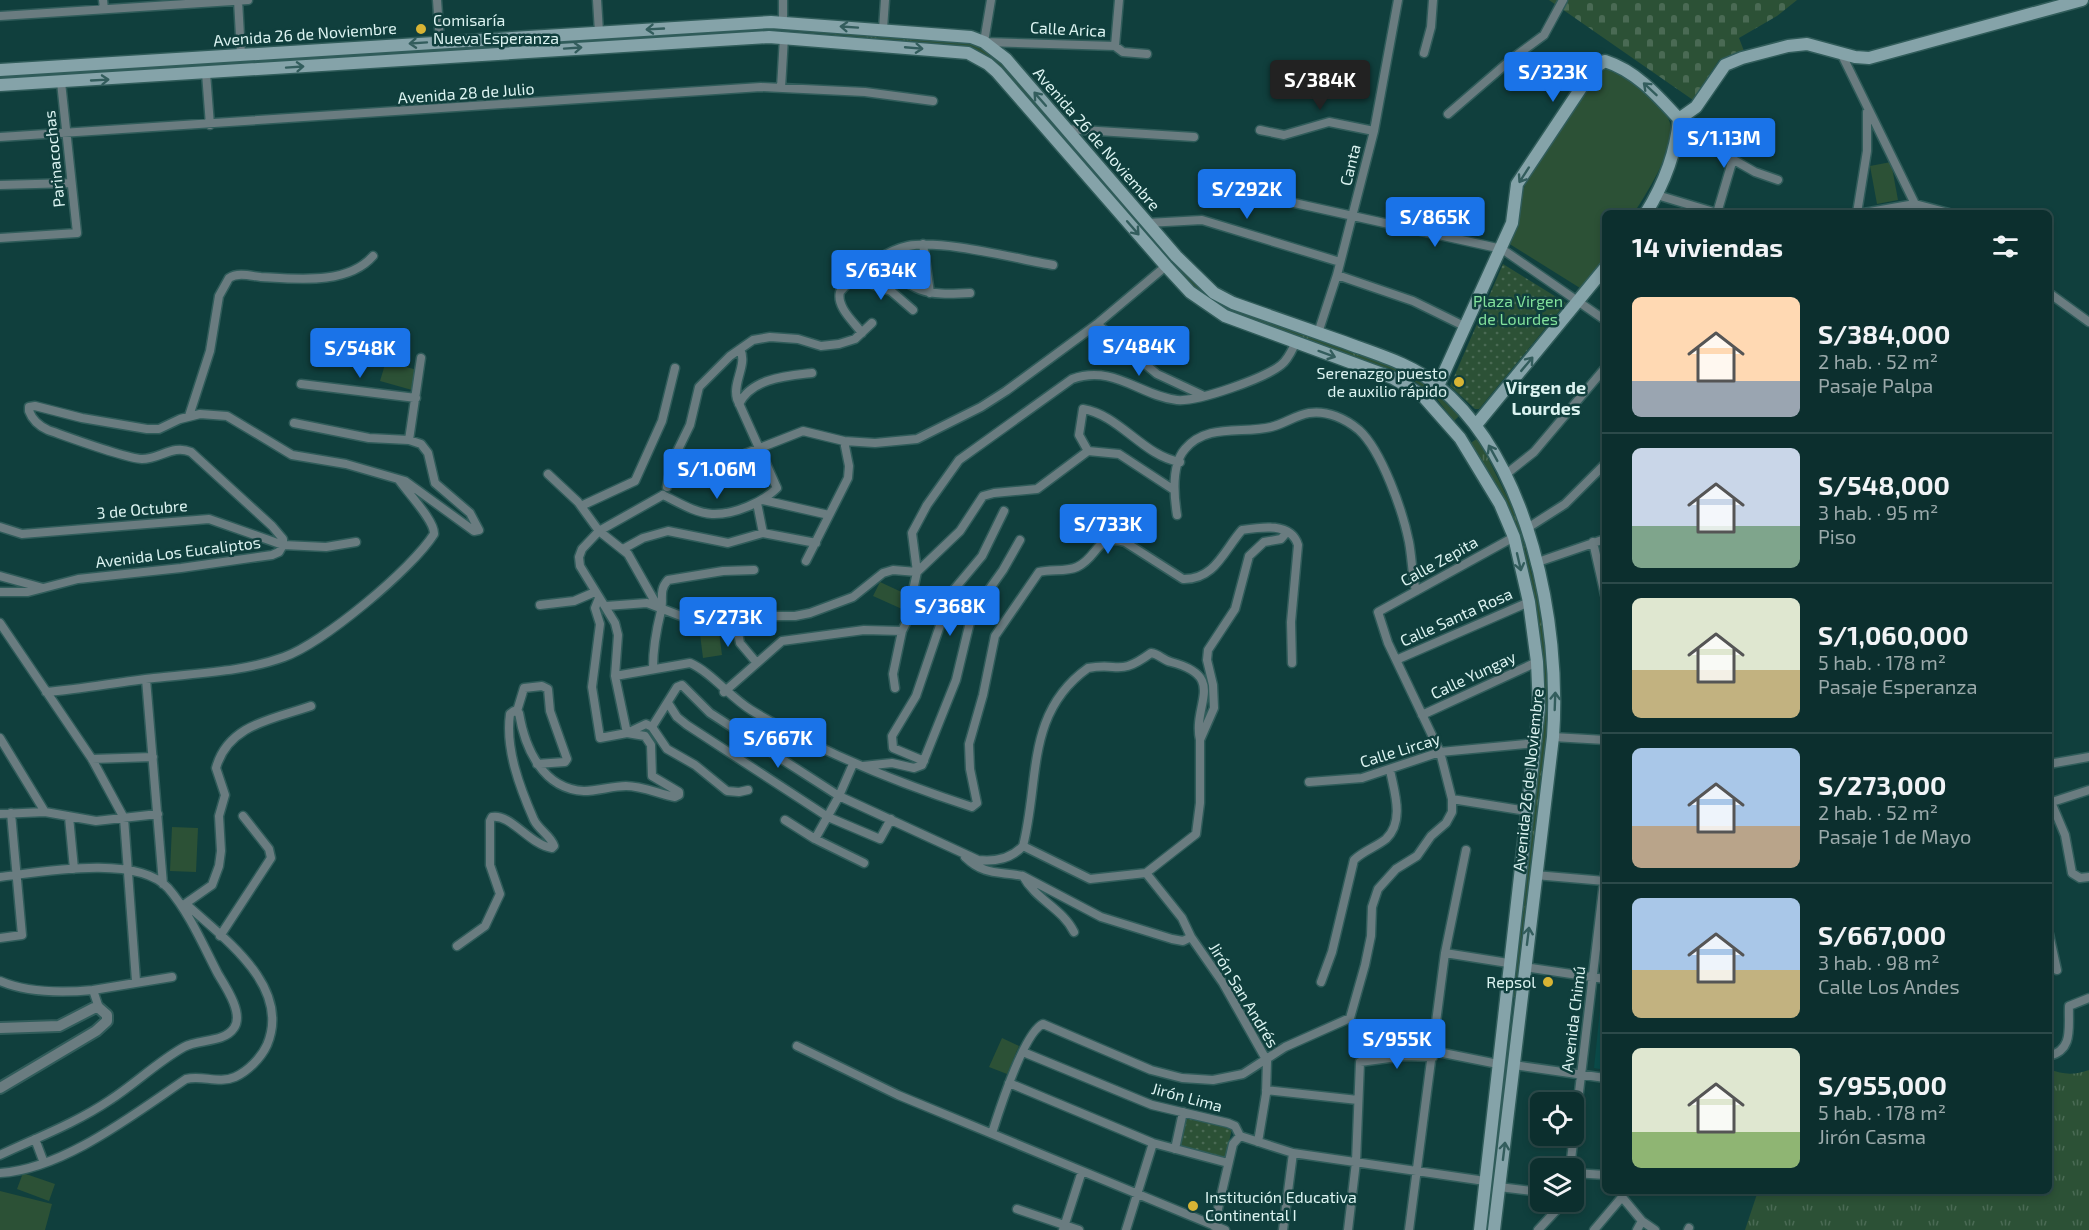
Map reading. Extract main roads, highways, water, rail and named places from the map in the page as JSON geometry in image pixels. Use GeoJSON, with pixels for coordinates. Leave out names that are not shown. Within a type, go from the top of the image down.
{"type":"FeatureCollection","features":[{"type":"Feature","properties":{"kind":"main road"},"geometry":{"type":"LineString","coordinates":[[1648,210],[1657,195],[1674,152],[1679,119],[1696,107],[1725,65],[1788,46],[1807,44],[1869,58],[2082,0]]}},
{"type":"Feature","properties":{"kind":"main road","name":"Avenida 26 de Noviembre"},"geometry":{"type":"LineString","coordinates":[[0,70],[525,36],[783,22],[959,36],[984,42],[1006,59],[1147,223],[1214,293],[1233,303],[1378,355],[1412,370],[1438,386],[1476,425],[1505,476],[1526,529],[1552,646],[1555,686],[1552,737],[1494,1230]]}},
{"type":"Feature","properties":{"kind":"main road"},"geometry":{"type":"LineString","coordinates":[[525,36],[526,51]]}},
{"type":"Feature","properties":{"kind":"main road","name":"Avenida 26 de Noviembre"},"geometry":{"type":"LineString","coordinates":[[0,85],[784,37],[959,51],[978,57],[997,72],[1190,292],[1218,312],[1404,383],[1430,402],[1460,438],[1500,504],[1514,537],[1529,602],[1537,662],[1539,708],[1536,743],[1508,963],[1480,1230]]}},
{"type":"Feature","properties":{"kind":"main road"},"geometry":{"type":"LineString","coordinates":[[1438,386],[1502,249],[1514,216],[1517,184],[1595,67],[1605,61],[1622,66],[1639,79],[1679,119]]}},
{"type":"Feature","properties":{"kind":"main road"},"geometry":{"type":"LineString","coordinates":[[1094,184],[1106,175]]}},
{"type":"Feature","properties":{"kind":"main road"},"geometry":{"type":"LineString","coordinates":[[1476,425],[1602,272]]}},
{"type":"Feature","properties":{"kind":"main road"},"geometry":{"type":"LineString","coordinates":[[1503,1013],[1519,1014]]}},
{"type":"Feature","properties":{"kind":"place","name":"Comisaría Nueva Esperanza"},"geometry":{"type":"Point","coordinates":[421,29]}},
{"type":"Feature","properties":{"kind":"place","name":"Serenazgo puesto de auxilio rápido"},"geometry":{"type":"Point","coordinates":[1459,382]}},
{"type":"Feature","properties":{"kind":"place","name":"Repsol"},"geometry":{"type":"Point","coordinates":[1548,982]}},
{"type":"Feature","properties":{"kind":"place","name":"Institución Educativa Continental I"},"geometry":{"type":"Point","coordinates":[1193,1206]}},
{"type":"Feature","properties":{"kind":"district","name":"Virgen de Lourdes"},"geometry":{"type":"Point","coordinates":[1546,398]}},
{"type":"Feature","properties":{"kind":"park label","name":"Plaza Virgen de Lourdes"},"geometry":{"type":"Point","coordinates":[1518,310]}}]}
